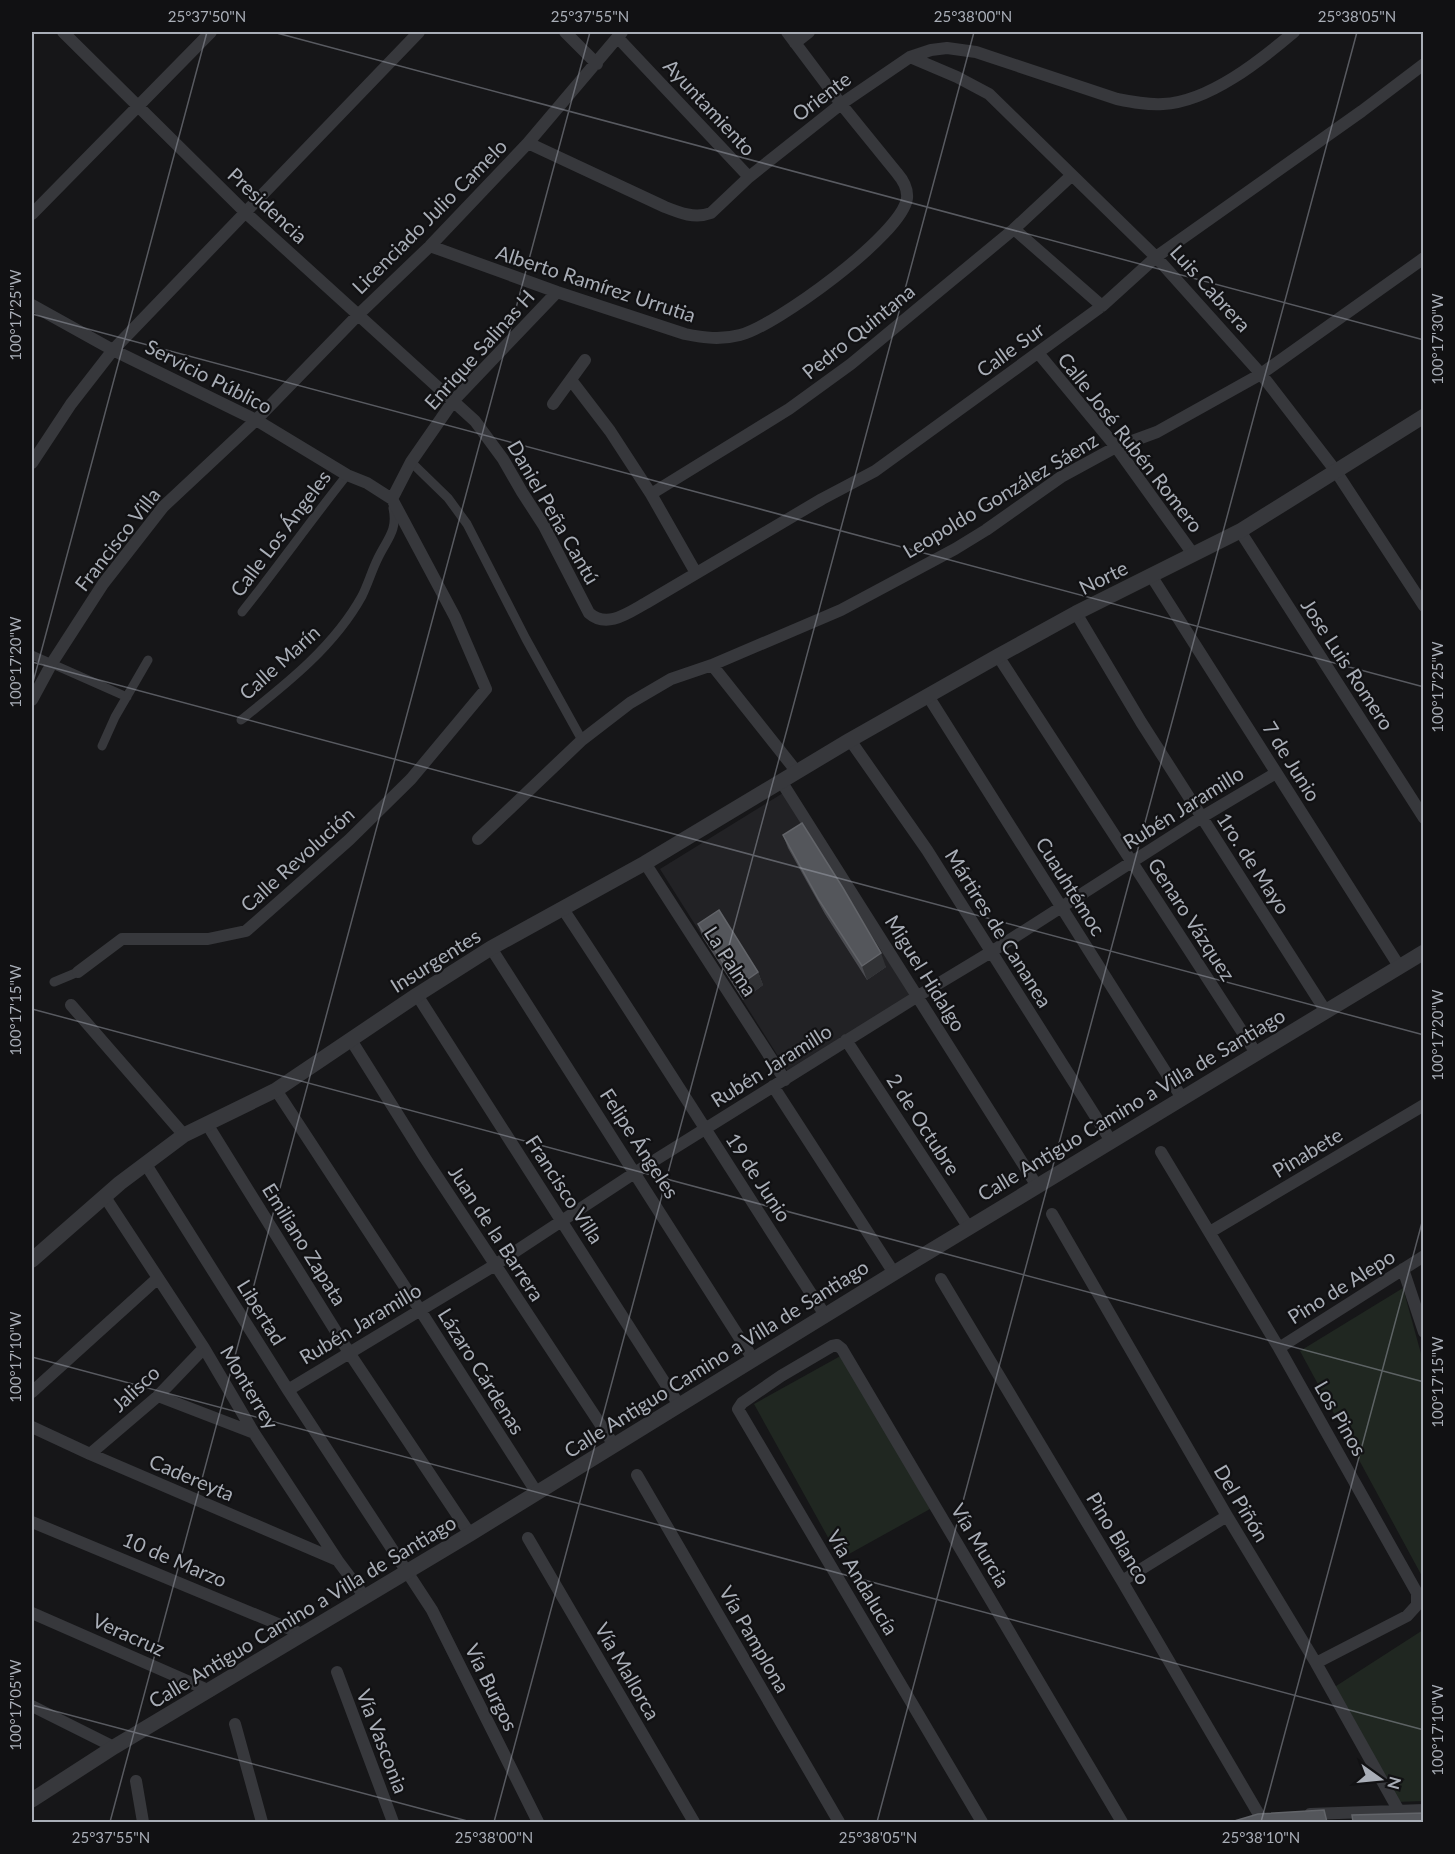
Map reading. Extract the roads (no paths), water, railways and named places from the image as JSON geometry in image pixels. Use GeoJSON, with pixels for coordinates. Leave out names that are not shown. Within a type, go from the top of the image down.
{"type":"FeatureCollection","features":[{"type":"Feature","properties":{"kind":"street","name":"Presidencia"},"geometry":{"type":"LineString","coordinates":[[63,32],[246,213],[454,400]]}},
{"type":"Feature","properties":{"kind":"street"},"geometry":{"type":"LineString","coordinates":[[32,214],[211,32]]}},
{"type":"Feature","properties":{"kind":"street"},"geometry":{"type":"LineString","coordinates":[[32,463],[71,404],[113,350],[419,32]]}},
{"type":"Feature","properties":{"kind":"street"},"geometry":{"type":"LineString","coordinates":[[565,32],[597,64]]}},
{"type":"Feature","properties":{"kind":"street"},"geometry":{"type":"LineString","coordinates":[[787,32],[841,104]]}},
{"type":"Feature","properties":{"kind":"street"},"geometry":{"type":"LineString","coordinates":[[795,42],[809,32]]}},
{"type":"Feature","properties":{"kind":"street","name":"Oriente"},"geometry":{"type":"LineString","coordinates":[[528,143],[665,207],[696,216],[711,213],[749,177],[841,104],[910,57],[939,49],[962,50],[1011,63],[1117,99],[1164,104],[1182,101],[1228,81],[1294,32]]}},
{"type":"Feature","properties":{"kind":"street","name":"Licenciado Julio Camelo"},"geometry":{"type":"LineString","coordinates":[[256,420],[359,314],[430,246],[528,143],[620,35]]}},
{"type":"Feature","properties":{"kind":"street","name":"Ayuntamiento"},"geometry":{"type":"LineString","coordinates":[[620,35],[749,177]]}},
{"type":"Feature","properties":{"kind":"street","name":"Luis Cabrera"},"geometry":{"type":"LineString","coordinates":[[910,57],[989,94],[1156,257],[1261,374],[1335,470],[1424,606]]}},
{"type":"Feature","properties":{"kind":"street","name":"Calle Sur"},"geometry":{"type":"LineString","coordinates":[[594,617],[606,621],[622,617],[822,499],[875,471],[1039,354],[1102,306],[1156,257],[1362,111],[1424,64]]}},
{"type":"Feature","properties":{"kind":"street","name":"Alberto Ramírez Urrutia"},"geometry":{"type":"LineString","coordinates":[[430,246],[557,292],[685,334],[711,338],[742,335],[761,326],[806,297],[866,253],[899,217],[906,203],[907,190],[897,173],[841,104]]}},
{"type":"Feature","properties":{"kind":"street","name":"Pedro Quintana"},"geometry":{"type":"LineString","coordinates":[[651,494],[789,409],[827,382],[1014,229],[1071,176]]}},
{"type":"Feature","properties":{"kind":"street"},"geometry":{"type":"LineString","coordinates":[[1014,229],[1102,306]]}},
{"type":"Feature","properties":{"kind":"street","name":"Leopoldo González Sáenz"},"geometry":{"type":"LineString","coordinates":[[478,839],[582,740],[630,704],[671,679],[711,665],[841,610],[955,549],[1061,477],[1116,447],[1157,432],[1261,374],[1424,258]]}},
{"type":"Feature","properties":{"kind":"street","name":"Enrique Salinas H"},"geometry":{"type":"LineString","coordinates":[[392,499],[411,462],[454,400],[557,292]]}},
{"type":"Feature","properties":{"kind":"street","name":"Servicio Público"},"geometry":{"type":"LineString","coordinates":[[32,305],[113,350],[256,420],[347,475],[368,483],[392,499]]}},
{"type":"Feature","properties":{"kind":"street","name":"Calle José Rubén Romero"},"geometry":{"type":"LineString","coordinates":[[1039,354],[1116,447],[1193,554]]}},
{"type":"Feature","properties":{"kind":"street"},"geometry":{"type":"LineString","coordinates":[[553,404],[585,360]]}},
{"type":"Feature","properties":{"kind":"street"},"geometry":{"type":"LineString","coordinates":[[571,380],[610,430],[651,494],[696,573]]}},
{"type":"Feature","properties":{"kind":"street","name":"Daniel Peña Cantú"},"geometry":{"type":"LineString","coordinates":[[454,400],[475,421],[503,459],[544,526],[588,613],[594,617]]}},
{"type":"Feature","properties":{"kind":"street","name":"Norte"},"geometry":{"type":"LineString","coordinates":[[797,772],[998,656],[1240,531],[1424,416]]}},
{"type":"Feature","properties":{"kind":"street","name":"Francisco Villa"},"geometry":{"type":"LineString","coordinates":[[32,700],[52,663],[103,584],[163,507],[256,420]]}},
{"type":"Feature","properties":{"kind":"street"},"geometry":{"type":"LineString","coordinates":[[411,462],[448,498],[467,524],[526,639],[582,740]]}},
{"type":"Feature","properties":{"kind":"street","name":"Calle Los Ángeles"},"geometry":{"type":"LineString","coordinates":[[242,612],[347,475]]}},
{"type":"Feature","properties":{"kind":"street","name":"Calle Revolución"},"geometry":{"type":"LineString","coordinates":[[54,982],[78,972],[122,939],[208,939],[246,931],[349,840],[411,779],[486,689],[455,616],[392,499]]}},
{"type":"Feature","properties":{"kind":"street","name":"Calle Marín"},"geometry":{"type":"LineString","coordinates":[[241,720],[328,644],[361,597],[394,529],[396,519],[392,499]]}},
{"type":"Feature","properties":{"kind":"street","name":"Jose Luis Romero"},"geometry":{"type":"LineString","coordinates":[[1240,531],[1424,818]]}},
{"type":"Feature","properties":{"kind":"street","name":"7 de Junio"},"geometry":{"type":"LineString","coordinates":[[1152,577],[1399,966]]}},
{"type":"Feature","properties":{"kind":"street","name":"1ro. de Mayo"},"geometry":{"type":"LineString","coordinates":[[1076,614],[1202,817],[1326,1010]]}},
{"type":"Feature","properties":{"kind":"street"},"geometry":{"type":"LineString","coordinates":[[32,655],[127,697]]}},
{"type":"Feature","properties":{"kind":"street","name":"Genaro Vázquez"},"geometry":{"type":"LineString","coordinates":[[998,656],[1256,1053]]}},
{"type":"Feature","properties":{"kind":"street"},"geometry":{"type":"LineString","coordinates":[[102,746],[115,717],[148,660]]}},
{"type":"Feature","properties":{"kind":"street"},"geometry":{"type":"LineString","coordinates":[[711,665],[797,772]]}},
{"type":"Feature","properties":{"kind":"street","name":"Cuauhtémoc"},"geometry":{"type":"LineString","coordinates":[[928,696],[1182,1098]]}},
{"type":"Feature","properties":{"kind":"street","name":"Mártires de Cananea"},"geometry":{"type":"LineString","coordinates":[[850,740],[927,850],[1111,1140]]}},
{"type":"Feature","properties":{"kind":"street","name":"Insurgentes"},"geometry":{"type":"LineString","coordinates":[[32,1260],[145,1163],[184,1135],[276,1090],[491,948],[645,863],[797,772]]}},
{"type":"Feature","properties":{"kind":"street","name":"Rubén Jaramillo"},"geometry":{"type":"LineString","coordinates":[[288,1390],[495,1265],[636,1172],[1275,773]]}},
{"type":"Feature","properties":{"kind":"street","name":"Miguel Hidalgo"},"geometry":{"type":"LineString","coordinates":[[781,781],[1037,1186]]}},
{"type":"Feature","properties":{"kind":"street","name":"La Palma"},"geometry":{"type":"LineString","coordinates":[[645,863],[785,1080]]}},
{"type":"Feature","properties":{"kind":"street","name":"19 de Junio"},"geometry":{"type":"LineString","coordinates":[[563,909],[825,1315]]}},
{"type":"Feature","properties":{"kind":"street","name":"Felipe Ángeles"},"geometry":{"type":"LineString","coordinates":[[491,948],[636,1172],[753,1359]]}},
{"type":"Feature","properties":{"kind":"street","name":"Calle Antiguo Camino a Villa de Santiago"},"geometry":{"type":"LineString","coordinates":[[32,1800],[114,1747],[470,1534],[1111,1140],[1424,952]]}},
{"type":"Feature","properties":{"kind":"street","name":"Francisco Villa"},"geometry":{"type":"LineString","coordinates":[[417,995],[679,1405]]}},
{"type":"Feature","properties":{"kind":"street"},"geometry":{"type":"LineString","coordinates":[[71,1005],[184,1135]]}},
{"type":"Feature","properties":{"kind":"street","name":"Juan de la Barrera"},"geometry":{"type":"LineString","coordinates":[[351,1040],[614,1445]]}},
{"type":"Feature","properties":{"kind":"street","name":"2 de Octubre"},"geometry":{"type":"LineString","coordinates":[[846,1040],[969,1228]]}},
{"type":"Feature","properties":{"kind":"street"},"geometry":{"type":"LineString","coordinates":[[773,1086],[894,1273]]}},
{"type":"Feature","properties":{"kind":"street","name":"Lázaro Cárdenas"},"geometry":{"type":"LineString","coordinates":[[276,1090],[537,1493]]}},
{"type":"Feature","properties":{"kind":"street","name":"Pinabete"},"geometry":{"type":"LineString","coordinates":[[1210,1232],[1424,1105]]}},
{"type":"Feature","properties":{"kind":"street","name":"Emiliano Zapata"},"geometry":{"type":"LineString","coordinates":[[207,1124],[350,1353],[470,1534]]}},
{"type":"Feature","properties":{"kind":"street","name":"Los Pinos"},"geometry":{"type":"LineString","coordinates":[[1161,1152],[1279,1348],[1417,1593],[1417,1605],[1407,1616],[1316,1663]]}},
{"type":"Feature","properties":{"kind":"street","name":"Libertad"},"geometry":{"type":"LineString","coordinates":[[145,1163],[288,1390],[407,1571]]}},
{"type":"Feature","properties":{"kind":"street","name":"Monterrey"},"geometry":{"type":"LineString","coordinates":[[105,1197],[204,1348],[254,1433],[364,1597]]}},
{"type":"Feature","properties":{"kind":"street","name":"Del Piñón"},"geometry":{"type":"LineString","coordinates":[[1052,1214],[1227,1516],[1316,1663],[1400,1811]]}},
{"type":"Feature","properties":{"kind":"street","name":"Pino de Alepo"},"geometry":{"type":"LineString","coordinates":[[1279,1348],[1424,1256]]}},
{"type":"Feature","properties":{"kind":"street"},"geometry":{"type":"LineString","coordinates":[[1403,1269],[1424,1332]]}},
{"type":"Feature","properties":{"kind":"street"},"geometry":{"type":"LineString","coordinates":[[32,1392],[158,1278]]}},
{"type":"Feature","properties":{"kind":"street","name":"Pino Blanco"},"geometry":{"type":"LineString","coordinates":[[941,1280],[1266,1818],[1247,1822]]}},
{"type":"Feature","properties":{"kind":"street","name":"Vía Murcia"},"geometry":{"type":"LineString","coordinates":[[781,1376],[832,1346],[837,1345],[842,1349],[1122,1822]]}},
{"type":"Feature","properties":{"kind":"street","name":"Jalisco"},"geometry":{"type":"LineString","coordinates":[[90,1455],[158,1396],[204,1348]]}},
{"type":"Feature","properties":{"kind":"street","name":"Vía Andalucía"},"geometry":{"type":"LineString","coordinates":[[781,1376],[742,1403],[738,1407],[739,1412],[982,1822]]}},
{"type":"Feature","properties":{"kind":"street"},"geometry":{"type":"LineString","coordinates":[[158,1396],[254,1433]]}},
{"type":"Feature","properties":{"kind":"street","name":"Cadereyta"},"geometry":{"type":"LineString","coordinates":[[33,1431],[338,1561]]}},
{"type":"Feature","properties":{"kind":"street","name":"Vía Pamplona"},"geometry":{"type":"LineString","coordinates":[[637,1475],[839,1822]]}},
{"type":"Feature","properties":{"kind":"street"},"geometry":{"type":"LineString","coordinates":[[1122,1581],[1227,1516]]}},
{"type":"Feature","properties":{"kind":"street","name":"10 de Marzo"},"geometry":{"type":"LineString","coordinates":[[32,1522],[302,1634]]}},
{"type":"Feature","properties":{"kind":"street","name":"Vía Mallorca"},"geometry":{"type":"LineString","coordinates":[[528,1538],[694,1822]]}},
{"type":"Feature","properties":{"kind":"street","name":"Vía Burgos"},"geometry":{"type":"LineString","coordinates":[[407,1571],[441,1626],[538,1822]]}},
{"type":"Feature","properties":{"kind":"street","name":"Veracruz"},"geometry":{"type":"LineString","coordinates":[[32,1612],[210,1691]]}},
{"type":"Feature","properties":{"kind":"street","name":"Vía Vasconia"},"geometry":{"type":"LineString","coordinates":[[337,1672],[393,1822]]}},
{"type":"Feature","properties":{"kind":"street"},"geometry":{"type":"LineString","coordinates":[[32,1706],[114,1747]]}},
{"type":"Feature","properties":{"kind":"street"},"geometry":{"type":"LineString","coordinates":[[235,1724],[262,1822]]}},
{"type":"Feature","properties":{"kind":"street"},"geometry":{"type":"LineString","coordinates":[[136,1781],[143,1822]]}},
{"type":"Feature","properties":{"kind":"street"},"geometry":{"type":"LineString","coordinates":[[1293,1815],[1424,1810]]}}]}
